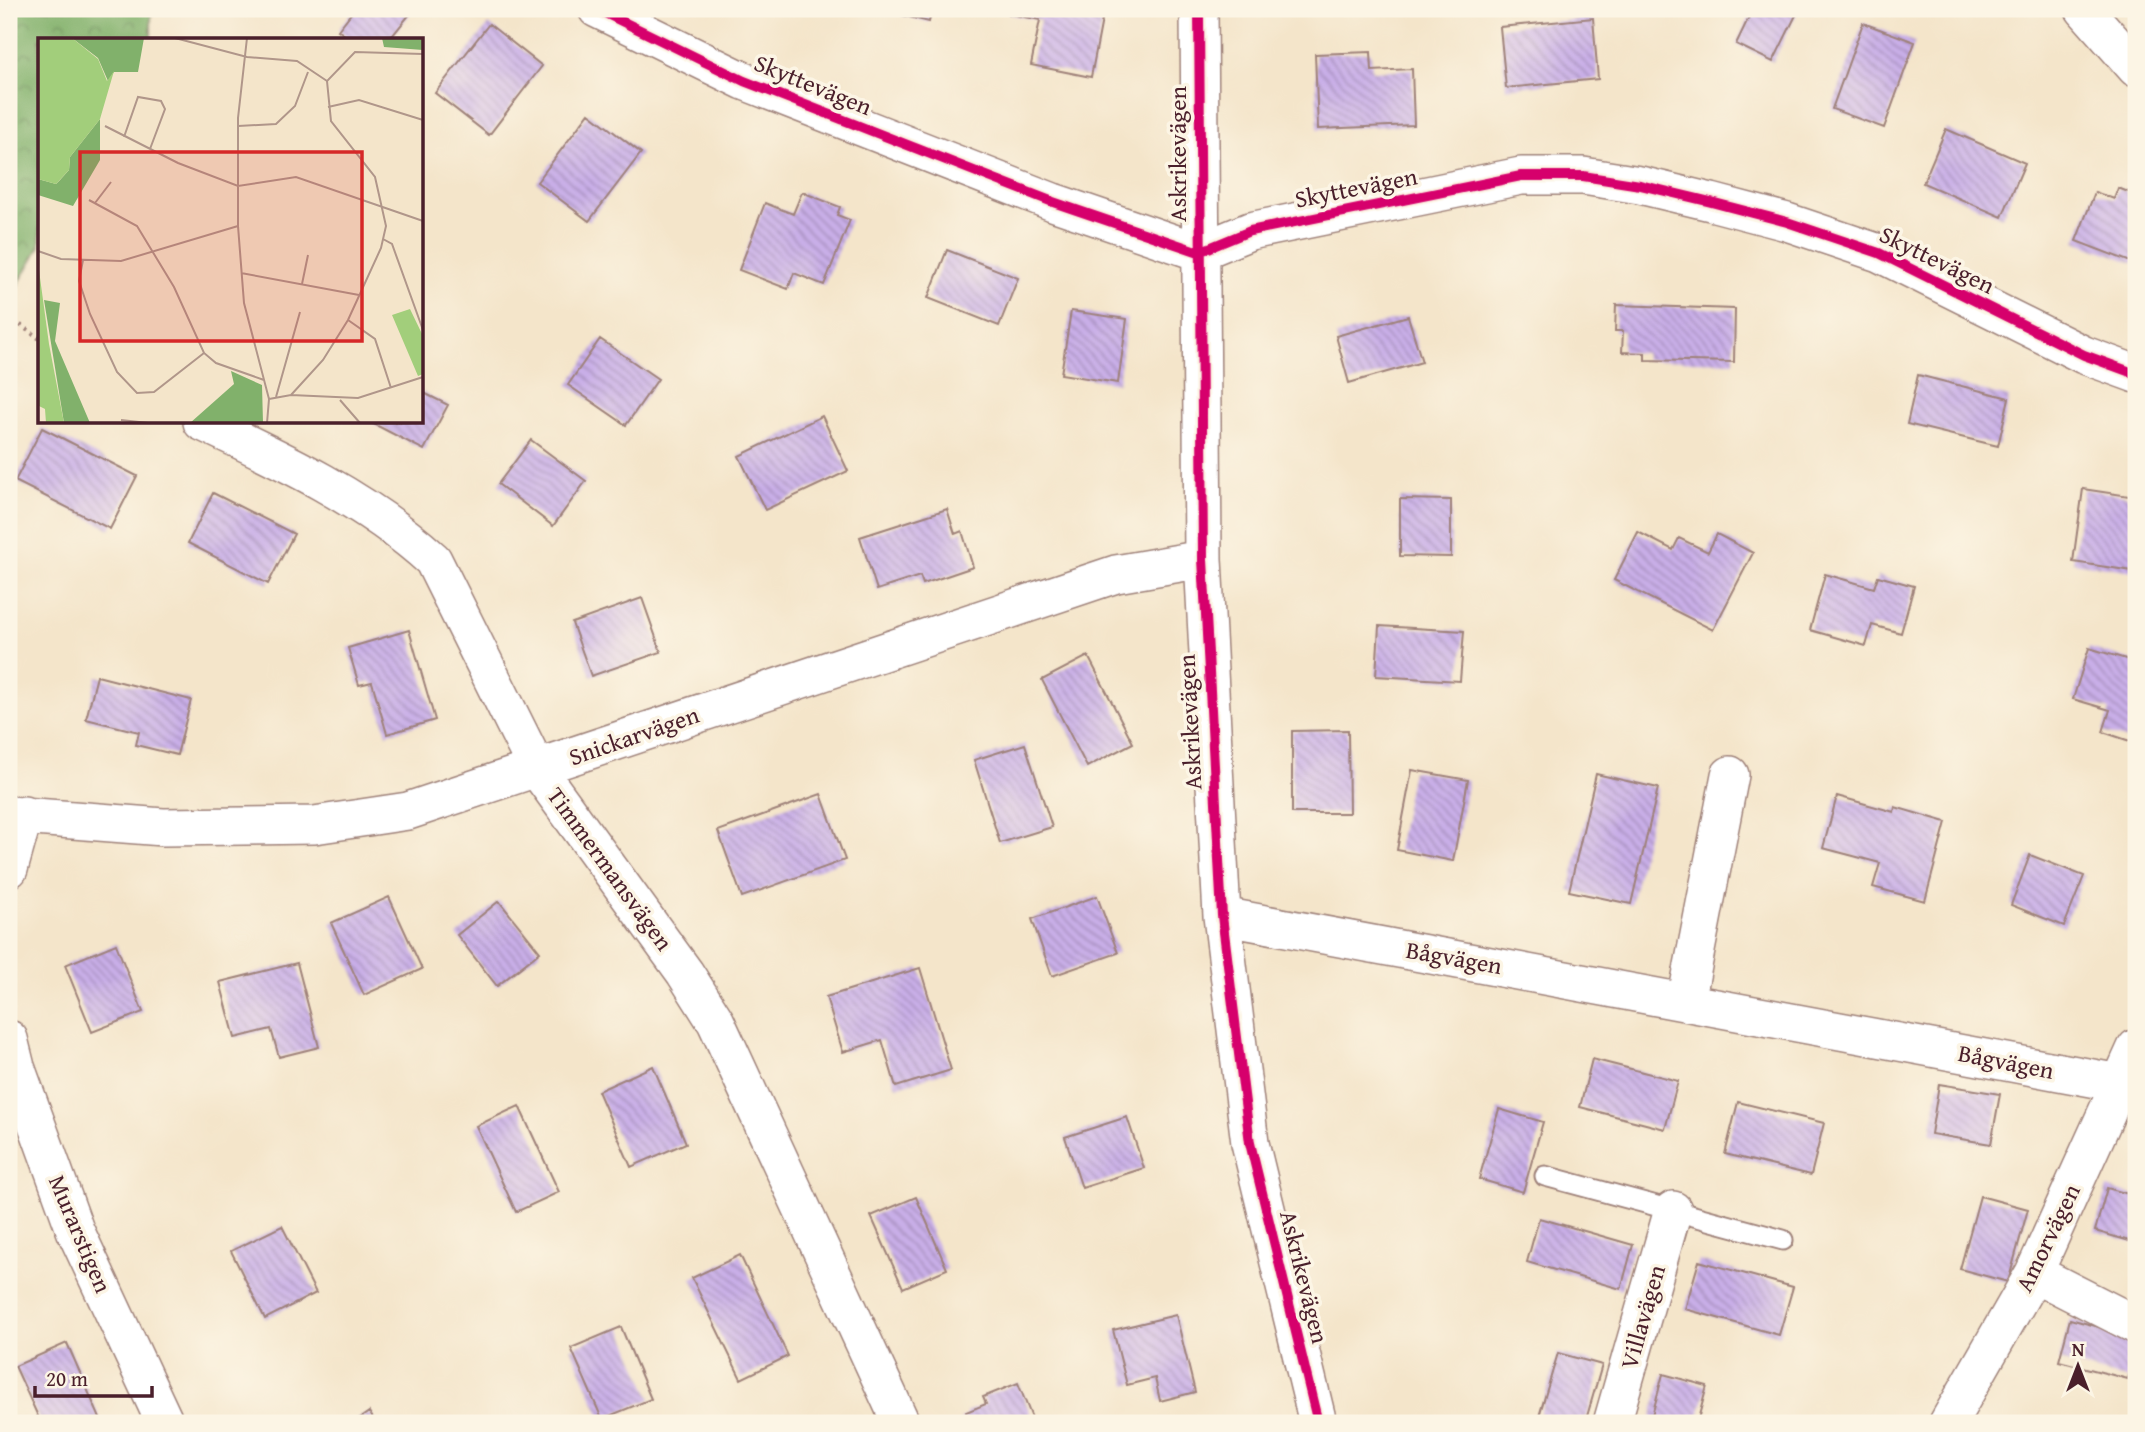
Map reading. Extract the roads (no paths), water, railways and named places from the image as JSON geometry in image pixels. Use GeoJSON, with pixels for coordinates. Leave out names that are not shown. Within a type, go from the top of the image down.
{"type":"FeatureCollection","features":[{"type":"Feature","properties":{"kind":"street","name":"Skyttevägen"},"geometry":{"type":"LineString","coordinates":[[597,9],[744,81],[1053,202],[1199,252],[1250,231],[1521,176],[1583,176],[1640,185],[1723,205],[1787,222],[1878,253],[2084,355],[2136,374]]}},
{"type":"Feature","properties":{"kind":"street","name":"Askrikevägen"},"geometry":{"type":"LineString","coordinates":[[1199,9],[1203,559],[1222,916],[1250,1143],[1318,1423]]}},
{"type":"Feature","properties":{"kind":"street"},"geometry":{"type":"LineString","coordinates":[[2084,9],[2136,68]]}},
{"type":"Feature","properties":{"kind":"street","name":"Timmermansvägen"},"geometry":{"type":"LineString","coordinates":[[206,424],[280,459],[370,511],[433,560],[537,769],[685,973],[716,1021],[901,1423]]}},
{"type":"Feature","properties":{"kind":"street","name":"Snickarvägen"},"geometry":{"type":"LineString","coordinates":[[16,815],[163,827],[314,825],[408,811],[1116,574],[1203,559]]}},
{"type":"Feature","properties":{"kind":"street"},"geometry":{"type":"LineString","coordinates":[[1686,1002],[1730,775]]}},
{"type":"Feature","properties":{"kind":"street"},"geometry":{"type":"LineString","coordinates":[[9,869],[16,815]]}},
{"type":"Feature","properties":{"kind":"street","name":"Bågvägen"},"geometry":{"type":"LineString","coordinates":[[1222,916],[2119,1083]]}},
{"type":"Feature","properties":{"kind":"street","name":"Murarstigen"},"geometry":{"type":"LineString","coordinates":[[9,1039],[16,1067],[75,1230],[165,1423]]}},
{"type":"Feature","properties":{"kind":"street","name":"Amorvägen"},"geometry":{"type":"LineString","coordinates":[[1948,1423],[2034,1273],[2136,1048]]}},
{"type":"Feature","properties":{"kind":"street","name":"Villavägen"},"geometry":{"type":"LineString","coordinates":[[1612,1423],[1673,1210]]}},
{"type":"Feature","properties":{"kind":"street"},"geometry":{"type":"LineString","coordinates":[[2034,1273],[2136,1325]]}},
{"type":"Feature","properties":{"kind":"lane"},"geometry":{"type":"LineString","coordinates":[[1545,1176],[1783,1240]]}}]}
